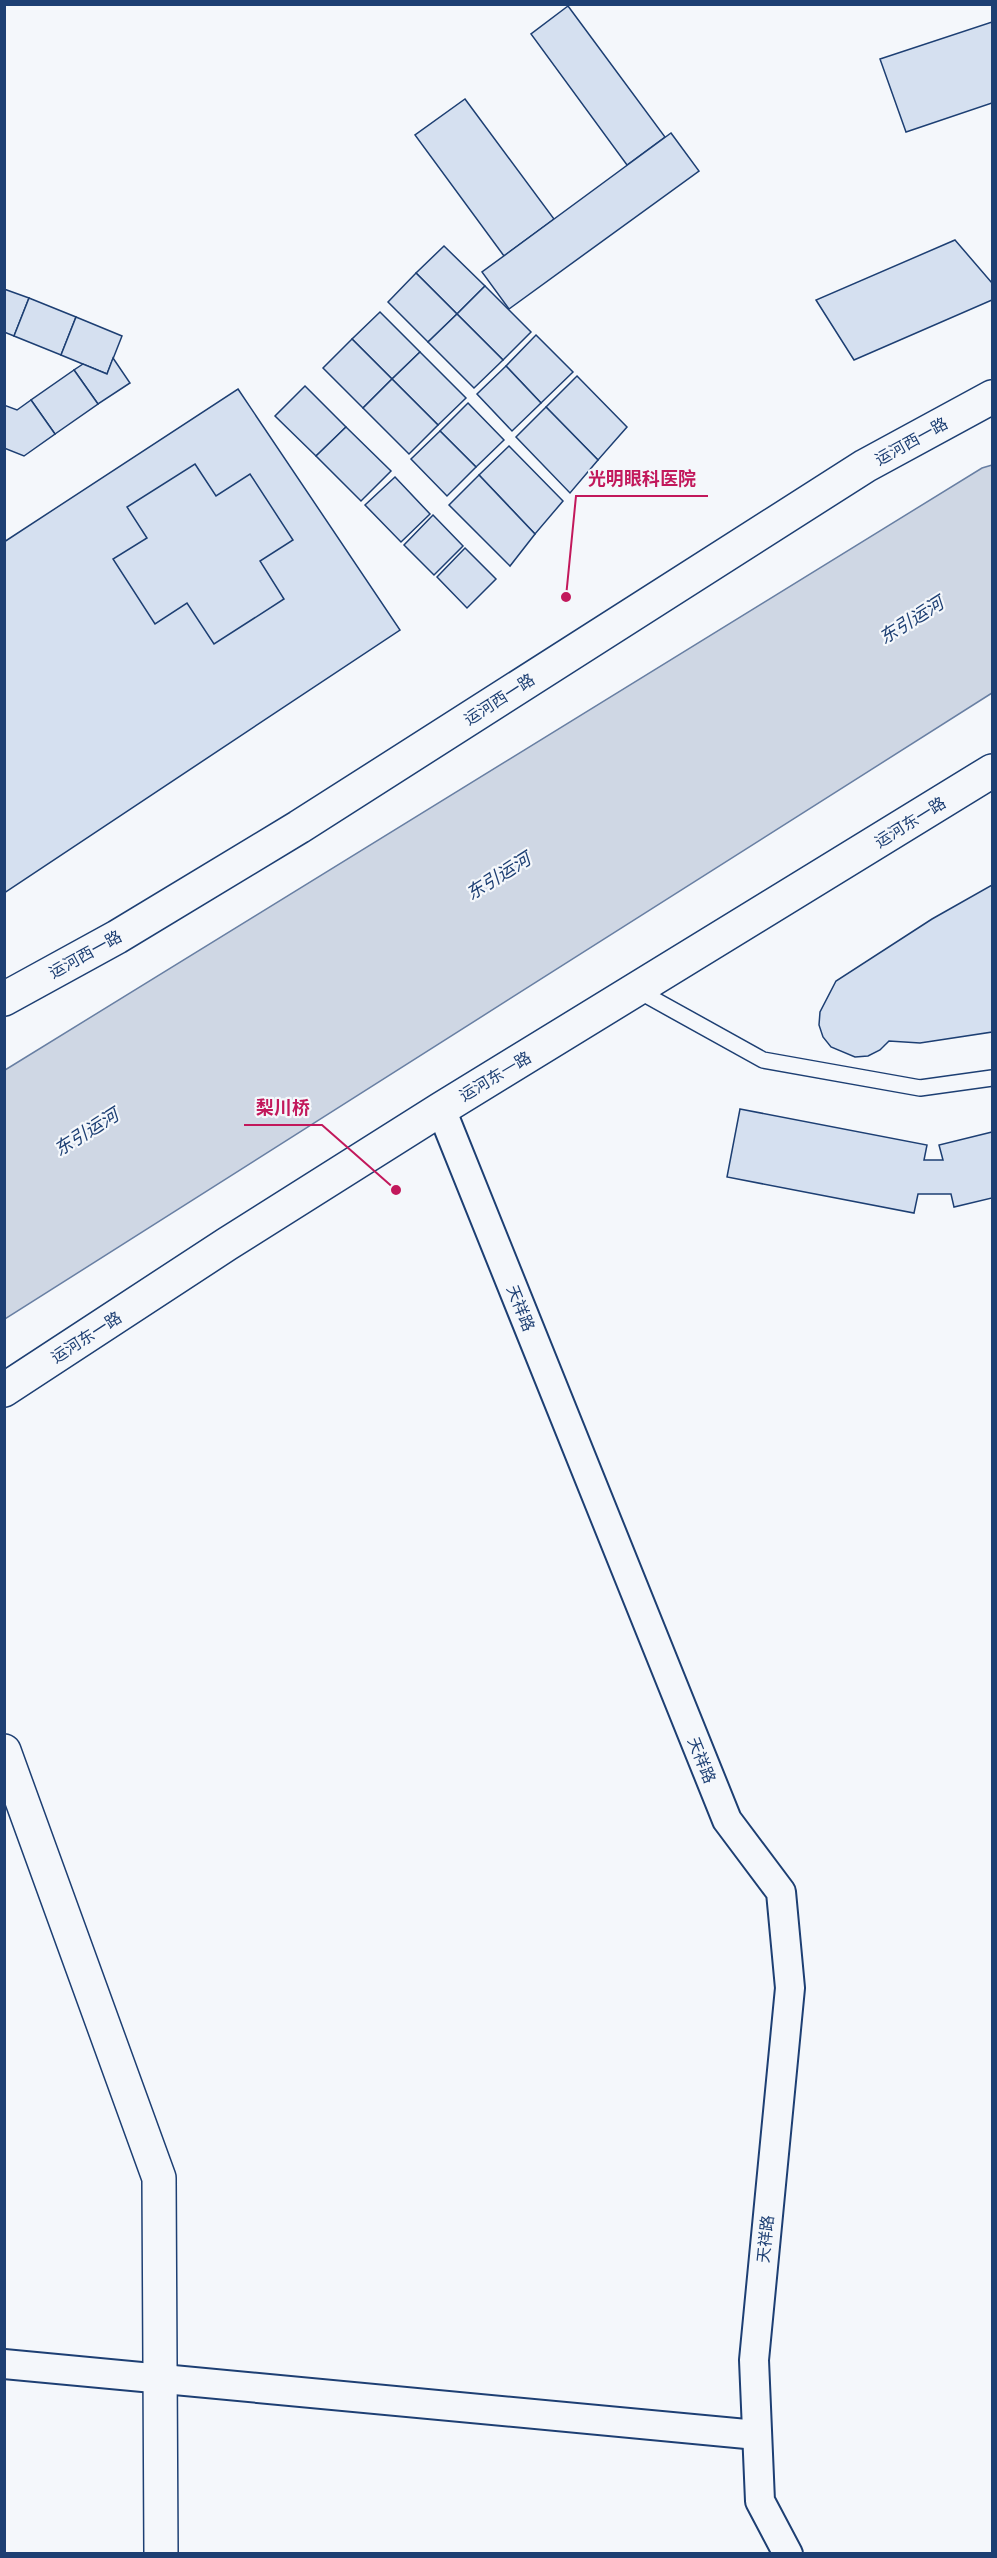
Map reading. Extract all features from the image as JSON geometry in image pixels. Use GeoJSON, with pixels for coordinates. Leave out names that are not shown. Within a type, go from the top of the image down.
{"type":"FeatureCollection","features":[{"type":"Feature","properties":{"kind":"street","name":"运河西一路"},"geometry":{"type":"LineString","coordinates":[[4,999],[117,937],[299,827],[865,466],[993,397]]}},
{"type":"Feature","properties":{"kind":"street","name":"运河东一路"},"geometry":{"type":"LineString","coordinates":[[4,1390],[227,1244],[441,1109],[993,771]]}},
{"type":"Feature","properties":{"kind":"street","name":"天祥路"},"geometry":{"type":"LineString","coordinates":[[441,1109],[726,1820],[781,1892],[790,1988],[754,2360],[760,2501],[788,2553]]}},
{"type":"Feature","properties":{"kind":"street"},"geometry":{"type":"LineString","coordinates":[[4,1751],[159,2178],[161,2553]]}},
{"type":"Feature","properties":{"kind":"street"},"geometry":{"type":"LineString","coordinates":[[4,2364],[757,2436]]}},
{"type":"Feature","properties":{"kind":"lane"},"geometry":{"type":"LineString","coordinates":[[637,990],[763,1060],[920,1088],[993,1078]]}},
{"type":"Feature","properties":{"kind":"water","name":"东引运河"},"geometry":{"type":"Polygon","coordinates":[[[992,465],[992,693],[5,1319],[5,1070],[982,468],[992,465]]]}},
{"type":"Feature","properties":{"kind":"building"},"geometry":{"type":"Polygon","coordinates":[[[568,6],[665,137],[627,165],[531,34],[568,6]]]}},
{"type":"Feature","properties":{"kind":"building"},"geometry":{"type":"Polygon","coordinates":[[[992,22],[992,103],[906,132],[880,59],[992,22]]]}},
{"type":"Feature","properties":{"kind":"building"},"geometry":{"type":"Polygon","coordinates":[[[465,99],[554,219],[504,256],[415,135],[465,99]]]}},
{"type":"Feature","properties":{"kind":"building"},"geometry":{"type":"Polygon","coordinates":[[[671,133],[699,171],[509,309],[482,272],[671,133]]]}},
{"type":"Feature","properties":{"kind":"building"},"geometry":{"type":"Polygon","coordinates":[[[955,240],[992,283],[992,300],[854,360],[816,300],[955,240]]]}},
{"type":"Feature","properties":{"kind":"building"},"geometry":{"type":"Polygon","coordinates":[[[444,246],[485,286],[457,314],[416,273],[444,246]]]}},
{"type":"Feature","properties":{"kind":"building"},"geometry":{"type":"Polygon","coordinates":[[[416,273],[457,314],[428,342],[388,302],[416,273]]]}},
{"type":"Feature","properties":{"kind":"building"},"geometry":{"type":"Polygon","coordinates":[[[485,286],[531,332],[503,360],[457,314],[485,286]]]}},
{"type":"Feature","properties":{"kind":"building"},"geometry":{"type":"Polygon","coordinates":[[[4,289],[29,298],[14,336],[4,332],[4,289]]]}},
{"type":"Feature","properties":{"kind":"building"},"geometry":{"type":"Polygon","coordinates":[[[29,298],[76,317],[61,355],[14,336],[29,298]]]}},
{"type":"Feature","properties":{"kind":"building"},"geometry":{"type":"Polygon","coordinates":[[[380,312],[420,352],[392,379],[352,339],[380,312]]]}},
{"type":"Feature","properties":{"kind":"building"},"geometry":{"type":"Polygon","coordinates":[[[457,314],[503,360],[474,388],[428,342],[457,314]]]}},
{"type":"Feature","properties":{"kind":"building"},"geometry":{"type":"Polygon","coordinates":[[[76,317],[122,336],[107,374],[61,355],[76,317]]]}},
{"type":"Feature","properties":{"kind":"building"},"geometry":{"type":"Polygon","coordinates":[[[536,335],[573,372],[541,403],[506,366],[536,335]]]}},
{"type":"Feature","properties":{"kind":"building"},"geometry":{"type":"Polygon","coordinates":[[[352,339],[392,379],[363,408],[323,368],[352,339]]]}},
{"type":"Feature","properties":{"kind":"building"},"geometry":{"type":"Polygon","coordinates":[[[420,352],[466,398],[438,425],[392,379],[420,352]]]}},
{"type":"Feature","properties":{"kind":"building"},"geometry":{"type":"Polygon","coordinates":[[[113,358],[130,383],[98,404],[74,370],[83,364],[107,374],[113,358]]]}},
{"type":"Feature","properties":{"kind":"building"},"geometry":{"type":"Polygon","coordinates":[[[506,366],[541,403],[512,431],[477,394],[506,366]]]}},
{"type":"Feature","properties":{"kind":"building"},"geometry":{"type":"Polygon","coordinates":[[[74,370],[98,404],[55,434],[31,400],[74,370]]]}},
{"type":"Feature","properties":{"kind":"building"},"geometry":{"type":"Polygon","coordinates":[[[577,376],[627,427],[598,460],[546,407],[577,376]]]}},
{"type":"Feature","properties":{"kind":"building"},"geometry":{"type":"Polygon","coordinates":[[[392,379],[438,425],[409,454],[363,408],[392,379]]]}},
{"type":"Feature","properties":{"kind":"building"},"geometry":{"type":"Polygon","coordinates":[[[305,386],[346,427],[316,456],[275,416],[305,386]]]}},
{"type":"Feature","properties":{"kind":"building"},"geometry":{"type":"Polygon","coordinates":[[[238,389],[400,630],[4,893],[4,542],[238,389]]]}},
{"type":"Feature","properties":{"kind":"building"},"geometry":{"type":"Polygon","coordinates":[[[31,400],[55,434],[24,456],[4,448],[4,405],[17,410],[31,400]]]}},
{"type":"Feature","properties":{"kind":"building"},"geometry":{"type":"Polygon","coordinates":[[[468,403],[504,440],[476,467],[440,431],[468,403]]]}},
{"type":"Feature","properties":{"kind":"building"},"geometry":{"type":"Polygon","coordinates":[[[546,407],[598,460],[570,493],[516,437],[546,407]]]}},
{"type":"Feature","properties":{"kind":"building"},"geometry":{"type":"Polygon","coordinates":[[[346,427],[391,471],[361,501],[316,456],[346,427]]]}},
{"type":"Feature","properties":{"kind":"building"},"geometry":{"type":"Polygon","coordinates":[[[440,431],[476,467],[447,496],[411,459],[440,431]]]}},
{"type":"Feature","properties":{"kind":"building"},"geometry":{"type":"Polygon","coordinates":[[[509,446],[563,501],[535,534],[479,475],[509,446]]]}},
{"type":"Feature","properties":{"kind":"building"},"geometry":{"type":"Polygon","coordinates":[[[195,464],[216,496],[250,474],[293,540],[260,561],[284,599],[214,644],[187,603],[155,624],[113,559],[147,538],[127,507],[195,464]]]}},
{"type":"Feature","properties":{"kind":"building"},"geometry":{"type":"Polygon","coordinates":[[[479,475],[535,534],[510,566],[449,505],[479,475]]]}},
{"type":"Feature","properties":{"kind":"building"},"geometry":{"type":"Polygon","coordinates":[[[395,477],[430,514],[401,542],[365,505],[395,477]]]}},
{"type":"Feature","properties":{"kind":"building"},"geometry":{"type":"Polygon","coordinates":[[[433,515],[463,546],[434,575],[404,545],[433,515]]]}},
{"type":"Feature","properties":{"kind":"building"},"geometry":{"type":"Polygon","coordinates":[[[465,548],[496,579],[467,608],[437,577],[465,548]]]}},
{"type":"Feature","properties":{"kind":"building"},"geometry":{"type":"Polygon","coordinates":[[[992,885],[992,1032],[920,1043],[889,1041],[880,1050],[868,1056],[855,1057],[831,1047],[823,1037],[819,1025],[820,1012],[836,981],[932,919],[992,885]]]}},
{"type":"Feature","properties":{"kind":"building"},"geometry":{"type":"Polygon","coordinates":[[[740,1109],[927,1145],[924,1160],[943,1160],[939,1145],[992,1132],[992,1198],[954,1207],[951,1194],[918,1194],[914,1213],[727,1177],[740,1109]]]}},
{"type":"Feature","properties":{"kind":"place","name":"光明眼科医院"},"geometry":{"type":"Point","coordinates":[566,597]}},
{"type":"Feature","properties":{"kind":"place","name":"梨川桥"},"geometry":{"type":"Point","coordinates":[396,1190]}}]}
